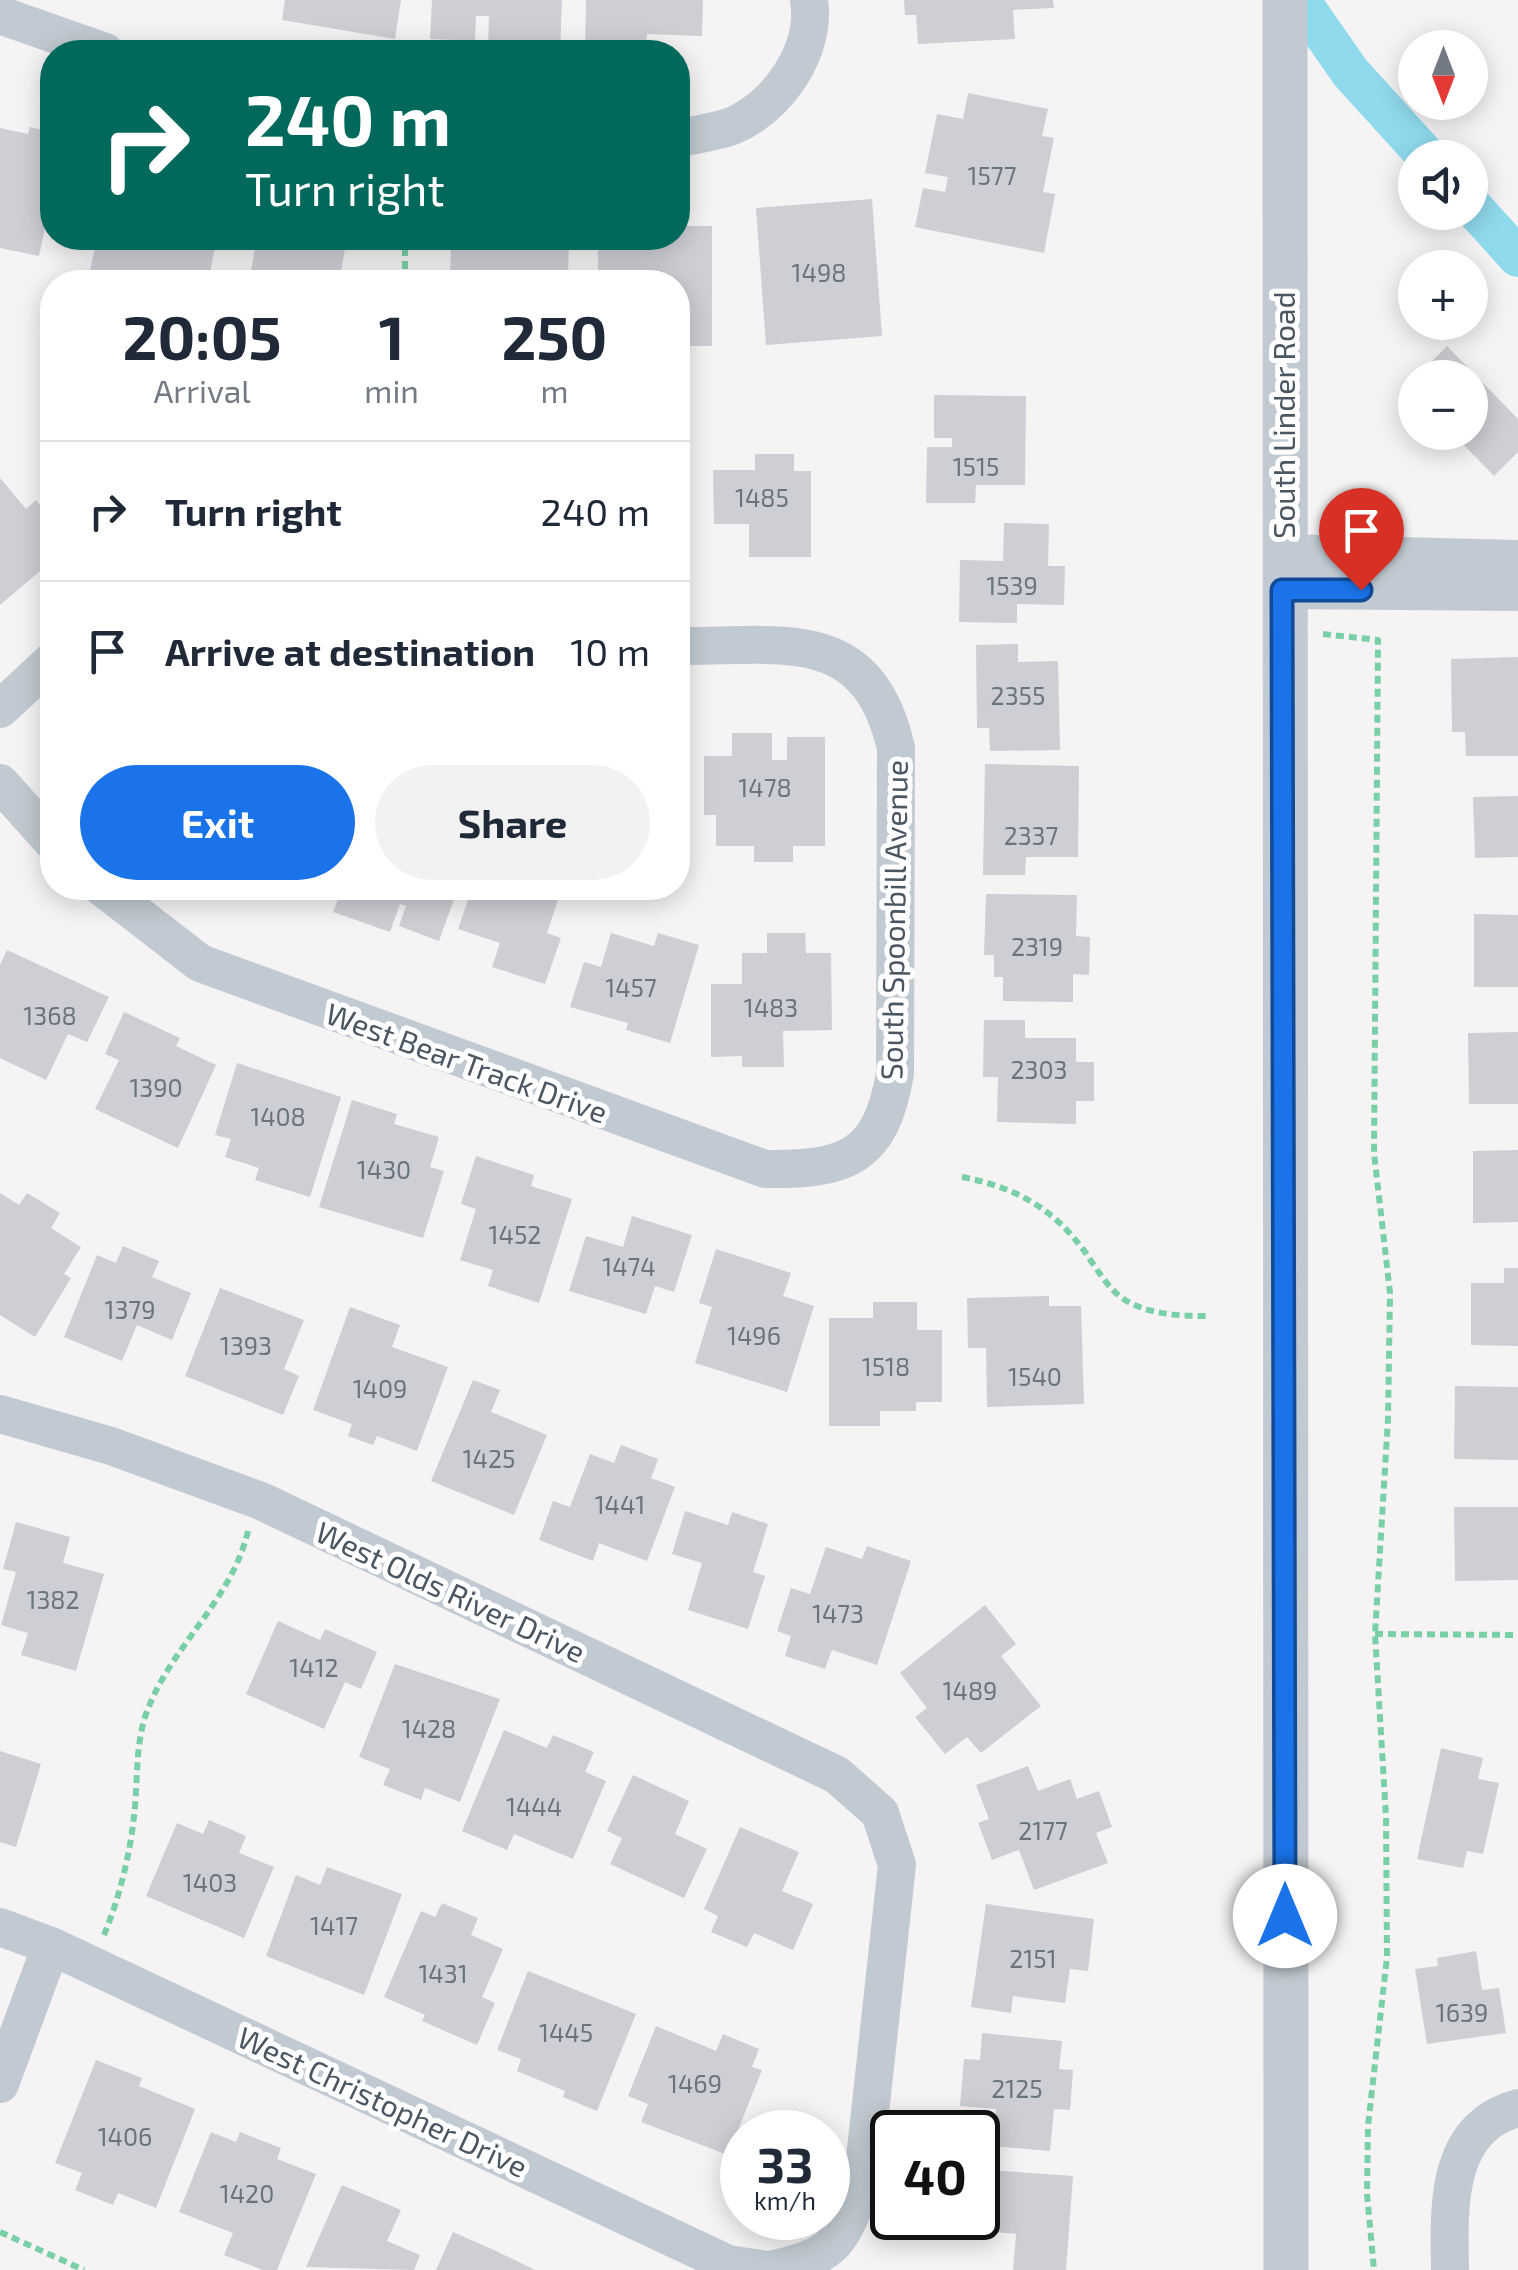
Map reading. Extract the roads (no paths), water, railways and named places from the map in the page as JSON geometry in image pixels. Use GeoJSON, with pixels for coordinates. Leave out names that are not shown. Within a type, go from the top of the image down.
{"type":"FeatureCollection","features":[{"type":"Feature","properties":{"kind":"street"},"geometry":{"type":"LineString","coordinates":[[690,135],[734,126],[781,90],[801,56],[812,17],[809,0]]}},
{"type":"Feature","properties":{"kind":"street","name":"South Linder Road"},"geometry":{"type":"LineString","coordinates":[[1285,4],[1282,571],[1286,2270]]}},
{"type":"Feature","properties":{"kind":"street"},"geometry":{"type":"LineString","coordinates":[[0,16],[70,40]]}},
{"type":"Feature","properties":{"kind":"street"},"geometry":{"type":"LineString","coordinates":[[1282,571],[1518,559]]}},
{"type":"Feature","properties":{"kind":"street"},"geometry":{"type":"LineString","coordinates":[[1282,571],[1518,592]]}},
{"type":"Feature","properties":{"kind":"street","name":"South Spoonbill Avenue"},"geometry":{"type":"LineString","coordinates":[[690,646],[804,647],[838,657],[866,677],[888,709],[896,748],[894,1074],[888,1118],[853,1156]]}},
{"type":"Feature","properties":{"kind":"street"},"geometry":{"type":"LineString","coordinates":[[0,709],[40,672]]}},
{"type":"Feature","properties":{"kind":"street"},"geometry":{"type":"LineString","coordinates":[[0,783],[40,828]]}},
{"type":"Feature","properties":{"kind":"street","name":"West Bear Track Drive"},"geometry":{"type":"LineString","coordinates":[[119,900],[200,963],[765,1170],[811,1170],[853,1156]]}},
{"type":"Feature","properties":{"kind":"street","name":"West Olds River Drive"},"geometry":{"type":"LineString","coordinates":[[0,1414],[111,1446],[261,1501],[837,1775],[880,1813],[897,1865],[862,2186],[846,2228],[820,2258]]}},
{"type":"Feature","properties":{"kind":"street","name":"West Christopher Drive"},"geometry":{"type":"LineString","coordinates":[[0,1927],[51,1946],[728,2264],[769,2270],[820,2258]]}},
{"type":"Feature","properties":{"kind":"street"},"geometry":{"type":"LineString","coordinates":[[0,2084],[51,1946]]}},
{"type":"Feature","properties":{"kind":"street"},"geometry":{"type":"LineString","coordinates":[[1450,2270],[1449,2192],[1463,2152],[1501,2116]]}},
{"type":"Feature","properties":{"kind":"waterway"},"geometry":{"type":"LineString","coordinates":[[1300,0],[1350,72],[1412,140]]}},
{"type":"Feature","properties":{"kind":"waterway"},"geometry":{"type":"LineString","coordinates":[[1488,224],[1518,257]]}}]}
